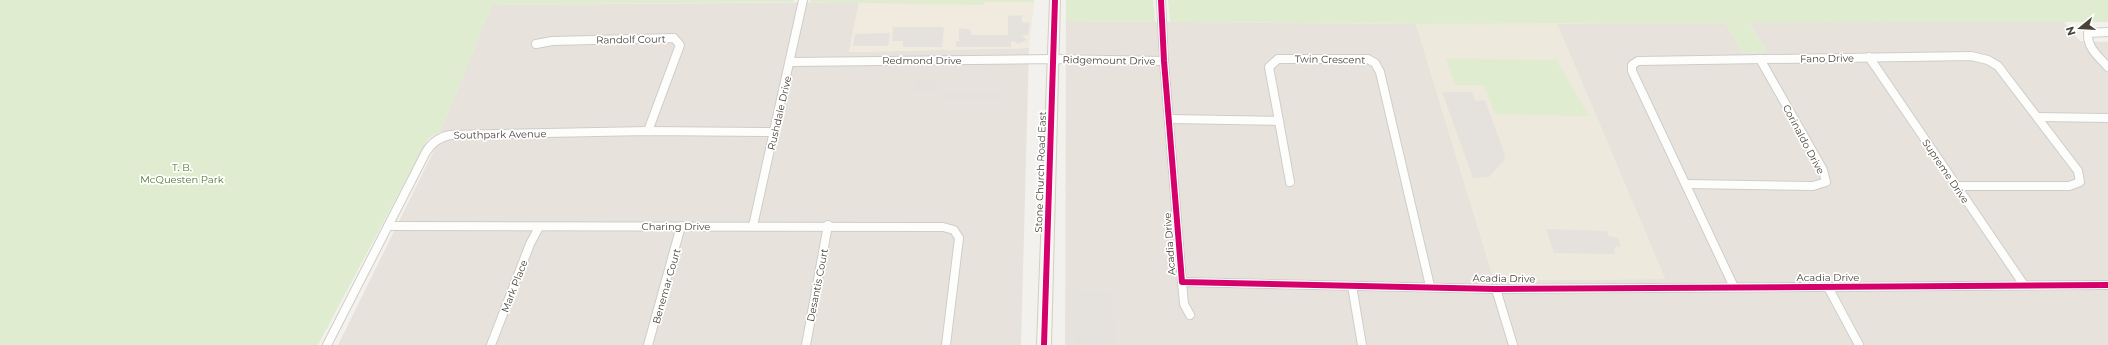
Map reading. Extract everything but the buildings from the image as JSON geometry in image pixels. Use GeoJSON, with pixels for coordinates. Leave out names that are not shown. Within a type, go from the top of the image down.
{"type":"FeatureCollection","features":[{"type":"Feature","properties":{"kind":"main road","name":"Stone Church Road East"},"geometry":{"type":"LineString","coordinates":[[1044,345],[1055,0]]}},
{"type":"Feature","properties":{"kind":"street","name":"Rushdale Drive"},"geometry":{"type":"LineString","coordinates":[[752,226],[791,62],[803,0]]}},
{"type":"Feature","properties":{"kind":"street","name":"Acadia Drive"},"geometry":{"type":"LineString","coordinates":[[1161,0],[1164,61],[1170,119],[1184,304],[1190,315]]}},
{"type":"Feature","properties":{"kind":"street"},"geometry":{"type":"LineString","coordinates":[[2108,32],[2088,33],[2087,38],[2090,46],[2108,67]]}},
{"type":"Feature","properties":{"kind":"street","name":"Randolf Court"},"geometry":{"type":"LineString","coordinates":[[536,44],[552,41],[674,38],[680,45],[648,131]]}},
{"type":"Feature","properties":{"kind":"street","name":"Fano Drive"},"geometry":{"type":"LineString","coordinates":[[1734,287],[1687,184],[1632,71],[1632,65],[1638,60],[1971,56],[1988,60],[1998,66],[2039,117],[2078,171],[2080,182],[2069,186],[1956,186]]}},
{"type":"Feature","properties":{"kind":"street","name":"Twin Crescent"},"geometry":{"type":"LineString","coordinates":[[1279,121],[1269,67],[1278,59],[1359,58],[1368,59],[1375,63],[1380,72],[1430,286]]}},
{"type":"Feature","properties":{"kind":"street","name":"Supreme Drive"},"geometry":{"type":"LineString","coordinates":[[1869,58],[2024,285]]}},
{"type":"Feature","properties":{"kind":"street","name":"Redmond Drive"},"geometry":{"type":"LineString","coordinates":[[791,62],[1054,59]]}},
{"type":"Feature","properties":{"kind":"street","name":"Ridgemount Drive"},"geometry":{"type":"LineString","coordinates":[[1054,59],[1164,61]]}},
{"type":"Feature","properties":{"kind":"street","name":"Corinaldo Drive"},"geometry":{"type":"LineString","coordinates":[[1687,184],[1813,186],[1826,182],[1823,170],[1760,59]]}},
{"type":"Feature","properties":{"kind":"street"},"geometry":{"type":"LineString","coordinates":[[2039,117],[2108,118]]}},
{"type":"Feature","properties":{"kind":"street"},"geometry":{"type":"LineString","coordinates":[[1170,119],[1279,121],[1290,182]]}},
{"type":"Feature","properties":{"kind":"street","name":"Southpark Avenue"},"geometry":{"type":"LineString","coordinates":[[327,345],[430,144],[440,137],[450,135],[648,131],[774,132]]}},
{"type":"Feature","properties":{"kind":"street","name":"Desantis Court"},"geometry":{"type":"LineString","coordinates":[[806,345],[828,225]]}},
{"type":"Feature","properties":{"kind":"street","name":"Charing Drive"},"geometry":{"type":"LineString","coordinates":[[388,226],[943,226],[954,230],[959,238],[946,345]]}},
{"type":"Feature","properties":{"kind":"street","name":"Benemar Court"},"geometry":{"type":"LineString","coordinates":[[648,345],[681,226]]}},
{"type":"Feature","properties":{"kind":"street","name":"Mark Place"},"geometry":{"type":"LineString","coordinates":[[492,345],[530,244],[539,227]]}},
{"type":"Feature","properties":{"kind":"street","name":"Acadia Drive"},"geometry":{"type":"LineString","coordinates":[[1182,282],[1352,286],[1430,286],[1496,289],[2108,285]]}},
{"type":"Feature","properties":{"kind":"street"},"geometry":{"type":"LineString","coordinates":[[1352,286],[1362,345]]}},
{"type":"Feature","properties":{"kind":"street"},"geometry":{"type":"LineString","coordinates":[[1828,287],[1859,345]]}},
{"type":"Feature","properties":{"kind":"street"},"geometry":{"type":"LineString","coordinates":[[1496,289],[1513,345]]}},
{"type":"Feature","properties":{"kind":"shaded area"},"geometry":{"type":"Polygon","coordinates":[[[859,2],[849,52],[1029,48],[1021,345],[338,345],[435,148],[440,132],[492,5],[859,2]]]}},
{"type":"Feature","properties":{"kind":"shaded area"},"geometry":{"type":"Polygon","coordinates":[[[859,2],[983,5],[984,2],[1034,2],[1029,48],[849,52],[859,2]]]}},
{"type":"Feature","properties":{"kind":"shaded area"},"geometry":{"type":"Polygon","coordinates":[[[1022,15],[1022,22],[1030,23],[1028,35],[1022,35],[1027,40],[1018,44],[1013,41],[1011,42],[1011,47],[956,47],[956,41],[959,41],[959,28],[969,29],[972,35],[1008,35],[1008,16],[1022,15]]]}},
{"type":"Feature","properties":{"kind":"shaded area"},"geometry":{"type":"Polygon","coordinates":[[[1066,21],[1416,24],[1494,280],[1665,279],[1557,24],[1724,21],[1743,53],[1767,52],[1748,21],[2064,22],[2080,41],[2108,42],[2108,345],[1065,345],[1066,21]]]}},
{"type":"Feature","properties":{"kind":"shaded area"},"geometry":{"type":"Polygon","coordinates":[[[1416,24],[1557,24],[1665,279],[1494,280],[1416,24]]]}},
{"type":"Feature","properties":{"kind":"shaded area"},"geometry":{"type":"Polygon","coordinates":[[[893,27],[944,27],[942,47],[903,47],[903,41],[892,41],[893,27]]]}},
{"type":"Feature","properties":{"kind":"shaded area"},"geometry":{"type":"Polygon","coordinates":[[[890,33],[888,46],[853,46],[855,34],[890,33]]]}},
{"type":"Feature","properties":{"kind":"shaded area"},"geometry":{"type":"Polygon","coordinates":[[[915,80],[936,80],[935,91],[913,91],[915,80]]]}},
{"type":"Feature","properties":{"kind":"shaded area"},"geometry":{"type":"Polygon","coordinates":[[[1442,92],[1472,92],[1475,101],[1485,100],[1505,155],[1504,160],[1489,177],[1473,178],[1442,92]]]}},
{"type":"Feature","properties":{"kind":"shaded area"},"geometry":{"type":"Polygon","coordinates":[[[938,94],[1004,94],[1003,98],[938,98],[938,94]]]}},
{"type":"Feature","properties":{"kind":"shaded area"},"geometry":{"type":"Polygon","coordinates":[[[1546,229],[1607,231],[1609,236],[1618,238],[1621,246],[1615,247],[1614,254],[1554,253],[1546,229]]]}},
{"type":"Feature","properties":{"kind":"shaded area"},"geometry":{"type":"Polygon","coordinates":[[[1073,290],[1100,290],[1113,295],[1115,345],[1074,345],[1074,331],[1072,329],[1073,290]]]}},
{"type":"Feature","properties":{"kind":"green space","name":"T. B. McQuesten Park"},"geometry":{"type":"Polygon","coordinates":[[[0,0],[794,0],[794,2],[492,5],[440,132],[429,138],[425,144],[318,345],[0,345],[0,0]]]}},
{"type":"Feature","properties":{"kind":"green space"},"geometry":{"type":"Polygon","coordinates":[[[810,0],[1034,0],[1034,2],[984,2],[984,5],[810,2],[810,0]]]}},
{"type":"Feature","properties":{"kind":"green space"},"geometry":{"type":"Polygon","coordinates":[[[1066,0],[1153,0],[1155,22],[1066,21],[1066,0]]]}},
{"type":"Feature","properties":{"kind":"green space"},"geometry":{"type":"Polygon","coordinates":[[[1168,0],[2108,0],[2108,22],[1749,23],[1767,52],[1743,53],[1725,23],[1416,24],[1170,22],[1168,0]]]}},
{"type":"Feature","properties":{"kind":"green space"},"geometry":{"type":"Polygon","coordinates":[[[1446,59],[1556,60],[1589,116],[1495,114],[1484,85],[1455,85],[1446,59]]]}},
{"type":"Feature","properties":{"kind":"cycle path"},"geometry":{"type":"LineString","coordinates":[[1044,345],[1055,0]]}},
{"type":"Feature","properties":{"kind":"cycle path"},"geometry":{"type":"LineString","coordinates":[[1161,0],[1164,61],[1182,282],[1496,289],[2108,285]]}}]}
